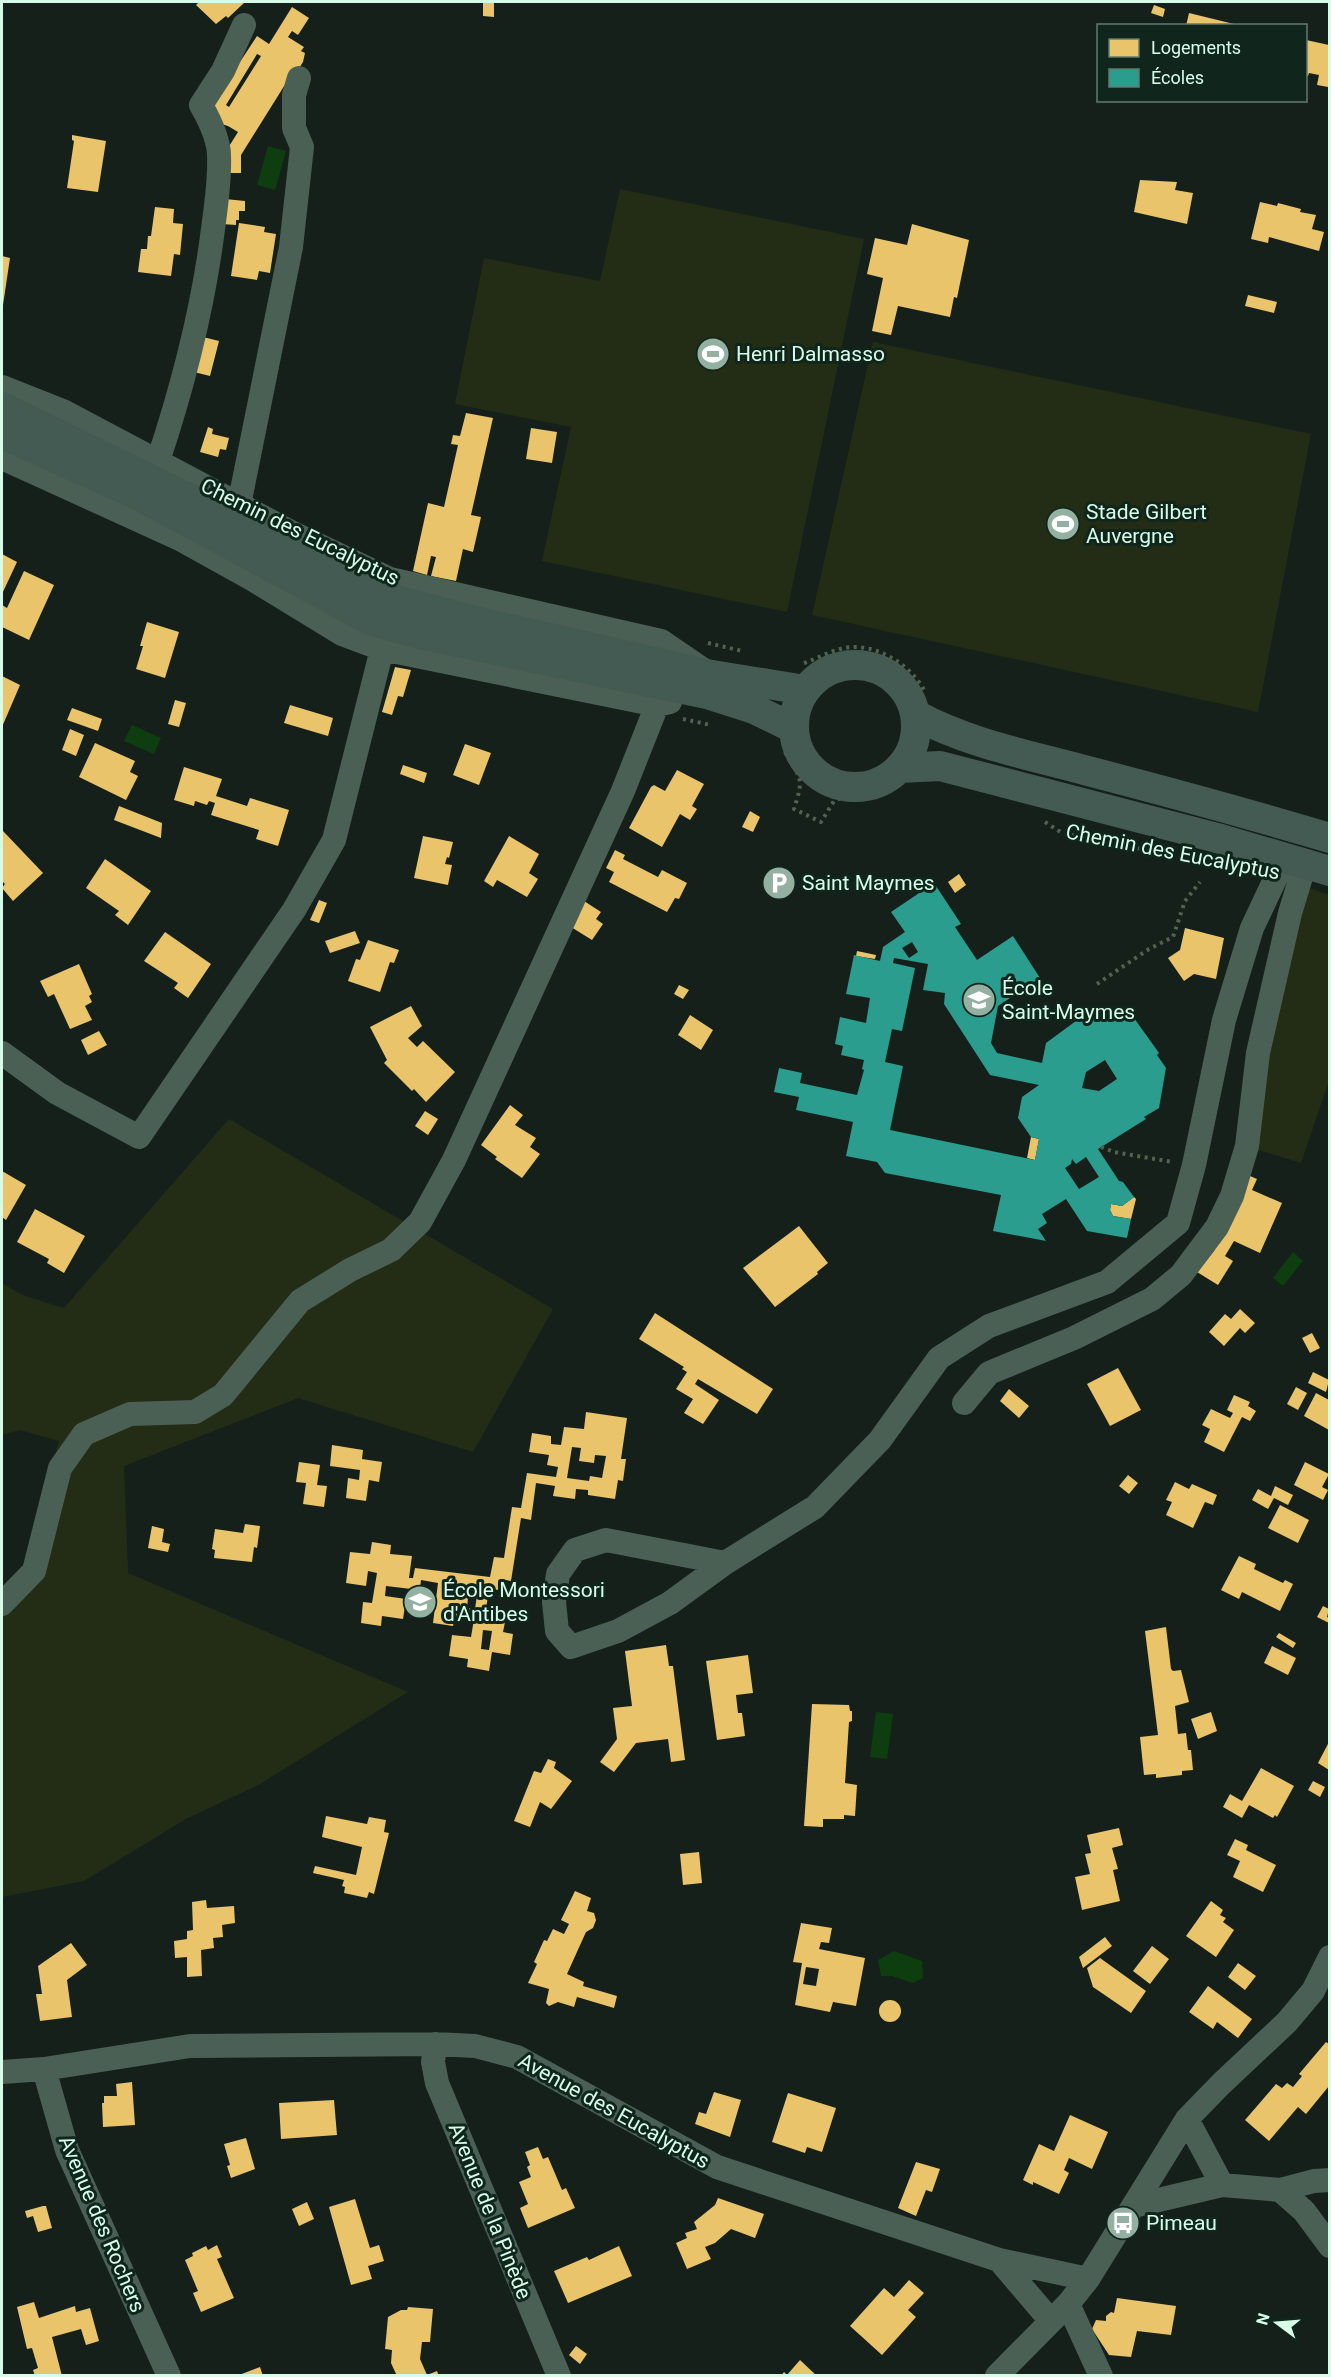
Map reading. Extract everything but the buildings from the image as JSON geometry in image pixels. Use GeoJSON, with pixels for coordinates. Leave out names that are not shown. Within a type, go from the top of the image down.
{"type":"FeatureCollection","features":[{"type":"Feature","properties":{"kind":"main road","name":"Chemin des Eucalyptus"},"geometry":{"type":"LineString","coordinates":[[2,407],[271,538],[381,596],[709,684],[754,709],[789,739]]}},
{"type":"Feature","properties":{"kind":"main road","name":"Chemin des Eucalyptus"},"geometry":{"type":"LineString","coordinates":[[2,434],[138,495],[372,621],[419,634],[709,684],[805,690]]}},
{"type":"Feature","properties":{"kind":"main road"},"geometry":{"type":"LineString","coordinates":[[858,664],[879,668],[896,679],[909,695],[916,715],[916,734],[911,752],[897,777],[864,787],[843,786],[824,779],[808,766],[798,748],[789,739],[796,708],[805,690],[819,675],[838,666],[858,664]]}},
{"type":"Feature","properties":{"kind":"main road"},"geometry":{"type":"LineString","coordinates":[[916,715],[939,727],[989,745],[1233,809],[1329,838]]}},
{"type":"Feature","properties":{"kind":"main road","name":"Chemin des Eucalyptus"},"geometry":{"type":"LineString","coordinates":[[897,777],[940,766],[1306,864]]}},
{"type":"Feature","properties":{"kind":"street"},"geometry":{"type":"LineString","coordinates":[[158,461],[190,356],[208,269],[217,198],[219,154],[201,105],[223,70],[244,25]]}},
{"type":"Feature","properties":{"kind":"street"},"geometry":{"type":"LineString","coordinates":[[239,505],[291,247],[302,147],[294,128],[294,95],[299,78]]}},
{"type":"Feature","properties":{"kind":"street","name":"Chemin des Eucalyptus"},"geometry":{"type":"LineString","coordinates":[[2,387],[65,412],[239,505],[390,579],[661,641],[709,684],[657,705],[382,649],[342,634],[252,579],[180,539],[2,458]]}},
{"type":"Feature","properties":{"kind":"street"},"geometry":{"type":"LineString","coordinates":[[2,1053],[57,1093],[139,1137],[294,910],[334,840],[382,649]]}},
{"type":"Feature","properties":{"kind":"street"},"geometry":{"type":"LineString","coordinates":[[2,1604],[34,1571],[60,1468],[84,1434],[130,1414],[195,1412],[223,1395],[300,1301],[350,1270],[391,1250],[420,1222],[453,1160],[623,791],[657,705]]}},
{"type":"Feature","properties":{"kind":"street"},"geometry":{"type":"LineString","coordinates":[[725,1563],[606,1540],[575,1550],[558,1574],[554,1602],[557,1631],[571,1647],[618,1631],[669,1603],[725,1563],[815,1508],[880,1440],[939,1358],[989,1326],[1107,1282],[1178,1223],[1194,1165],[1224,1020],[1252,928],[1306,864]]}},
{"type":"Feature","properties":{"kind":"street"},"geometry":{"type":"LineString","coordinates":[[964,1403],[989,1374],[1074,1338],[1152,1299],[1181,1275],[1217,1227],[1232,1196],[1247,1146],[1258,1053],[1290,913],[1306,864]]}},
{"type":"Feature","properties":{"kind":"street"},"geometry":{"type":"LineString","coordinates":[[997,2376],[1068,2304],[1088,2279],[1187,2119],[1287,2022],[1313,1991],[1329,1957]]}},
{"type":"Feature","properties":{"kind":"street","name":"Avenue des Eucalyptus"},"geometry":{"type":"LineString","coordinates":[[2,2072],[44,2069],[190,2046],[435,2044],[475,2046],[518,2057],[717,2167],[999,2260],[1088,2279]]}},
{"type":"Feature","properties":{"kind":"street","name":"Avenue de la Pinède"},"geometry":{"type":"LineString","coordinates":[[435,2044],[434,2062],[438,2083],[558,2376]]}},
{"type":"Feature","properties":{"kind":"street","name":"Avenue des Rochers"},"geometry":{"type":"LineString","coordinates":[[44,2069],[67,2150],[169,2376]]}},
{"type":"Feature","properties":{"kind":"street"},"geometry":{"type":"LineString","coordinates":[[1187,2119],[1222,2185]]}},
{"type":"Feature","properties":{"kind":"street"},"geometry":{"type":"LineString","coordinates":[[1133,2206],[1222,2185],[1280,2190],[1314,2181],[1329,2180]]}},
{"type":"Feature","properties":{"kind":"street"},"geometry":{"type":"LineString","coordinates":[[1280,2190],[1304,2211],[1329,2246]]}},
{"type":"Feature","properties":{"kind":"street"},"geometry":{"type":"LineString","coordinates":[[999,2260],[1051,2321]]}},
{"type":"Feature","properties":{"kind":"street"},"geometry":{"type":"LineString","coordinates":[[1068,2304],[1101,2376]]}},
{"type":"Feature","properties":{"kind":"path"},"geometry":{"type":"LineString","coordinates":[[789,739],[799,773],[800,789],[794,809],[821,822],[834,801],[841,798],[871,796],[897,777]]}},
{"type":"Feature","properties":{"kind":"path","name":"Chemin des Eucalyptus"},"geometry":{"type":"LineString","coordinates":[[1043,821],[1062,832],[1164,853]]}},
{"type":"Feature","properties":{"kind":"path"},"geometry":{"type":"LineString","coordinates":[[1097,984],[1149,949],[1173,937],[1185,901],[1200,882]]}},
{"type":"Feature","properties":{"kind":"path"},"geometry":{"type":"LineString","coordinates":[[1101,1147],[1114,1152],[1194,1165]]}},
{"type":"Feature","properties":{"kind":"shaded area"},"geometry":{"type":"Polygon","coordinates":[[[268,146],[286,151],[275,190],[257,185],[268,146]]]}},
{"type":"Feature","properties":{"kind":"shaded area","name":"Henri Dalmasso"},"geometry":{"type":"Polygon","coordinates":[[[620,189],[864,239],[787,612],[542,561],[571,427],[455,404],[484,258],[600,281],[620,189]]]}},
{"type":"Feature","properties":{"kind":"shaded area","name":"Stade Gilbert Auvergne"},"geometry":{"type":"Polygon","coordinates":[[[873,342],[1311,434],[1258,712],[812,615],[873,342]]]}},
{"type":"Feature","properties":{"kind":"shaded area"},"geometry":{"type":"Polygon","coordinates":[[[132,725],[161,738],[154,754],[124,741],[132,725]]]}},
{"type":"Feature","properties":{"kind":"shaded area"},"geometry":{"type":"Polygon","coordinates":[[[1306,887],[1329,895],[1329,1081],[1301,1163],[1253,1148],[1263,1075],[1306,887]]]}},
{"type":"Feature","properties":{"kind":"shaded area"},"geometry":{"type":"Polygon","coordinates":[[[229,1119],[553,1309],[473,1452],[298,1398],[124,1466],[128,1573],[408,1692],[260,1784],[186,1819],[84,1881],[2,1897],[2,1608],[14,1610],[59,1441],[20,1430],[2,1435],[2,1283],[22,1295],[64,1308],[229,1119]]]}},
{"type":"Feature","properties":{"kind":"shaded area"},"geometry":{"type":"Polygon","coordinates":[[[1293,1252],[1303,1261],[1283,1286],[1273,1278],[1293,1252]]]}},
{"type":"Feature","properties":{"kind":"shaded area"},"geometry":{"type":"Polygon","coordinates":[[[876,1712],[893,1714],[887,1759],[870,1757],[876,1712]]]}},
{"type":"Feature","properties":{"kind":"shaded area"},"geometry":{"type":"Polygon","coordinates":[[[894,1951],[922,1961],[923,1978],[913,1983],[892,1976],[881,1976],[878,1960],[894,1951]]]}},
{"type":"Feature","properties":{"kind":"place","name":"Henri Dalmasso"},"geometry":{"type":"Point","coordinates":[713,354]}},
{"type":"Feature","properties":{"kind":"place","name":"Stade Gilbert Auvergne"},"geometry":{"type":"Point","coordinates":[1063,524]}},
{"type":"Feature","properties":{"kind":"place","name":"Saint Maymes"},"geometry":{"type":"Point","coordinates":[779,883]}},
{"type":"Feature","properties":{"kind":"place","name":"École Saint-Maymes"},"geometry":{"type":"Point","coordinates":[979,1000]}},
{"type":"Feature","properties":{"kind":"place","name":"École Montessori d'Antibes"},"geometry":{"type":"Point","coordinates":[420,1602]}},
{"type":"Feature","properties":{"kind":"place","name":"Pimeau"},"geometry":{"type":"Point","coordinates":[1123,2223]}}]}
